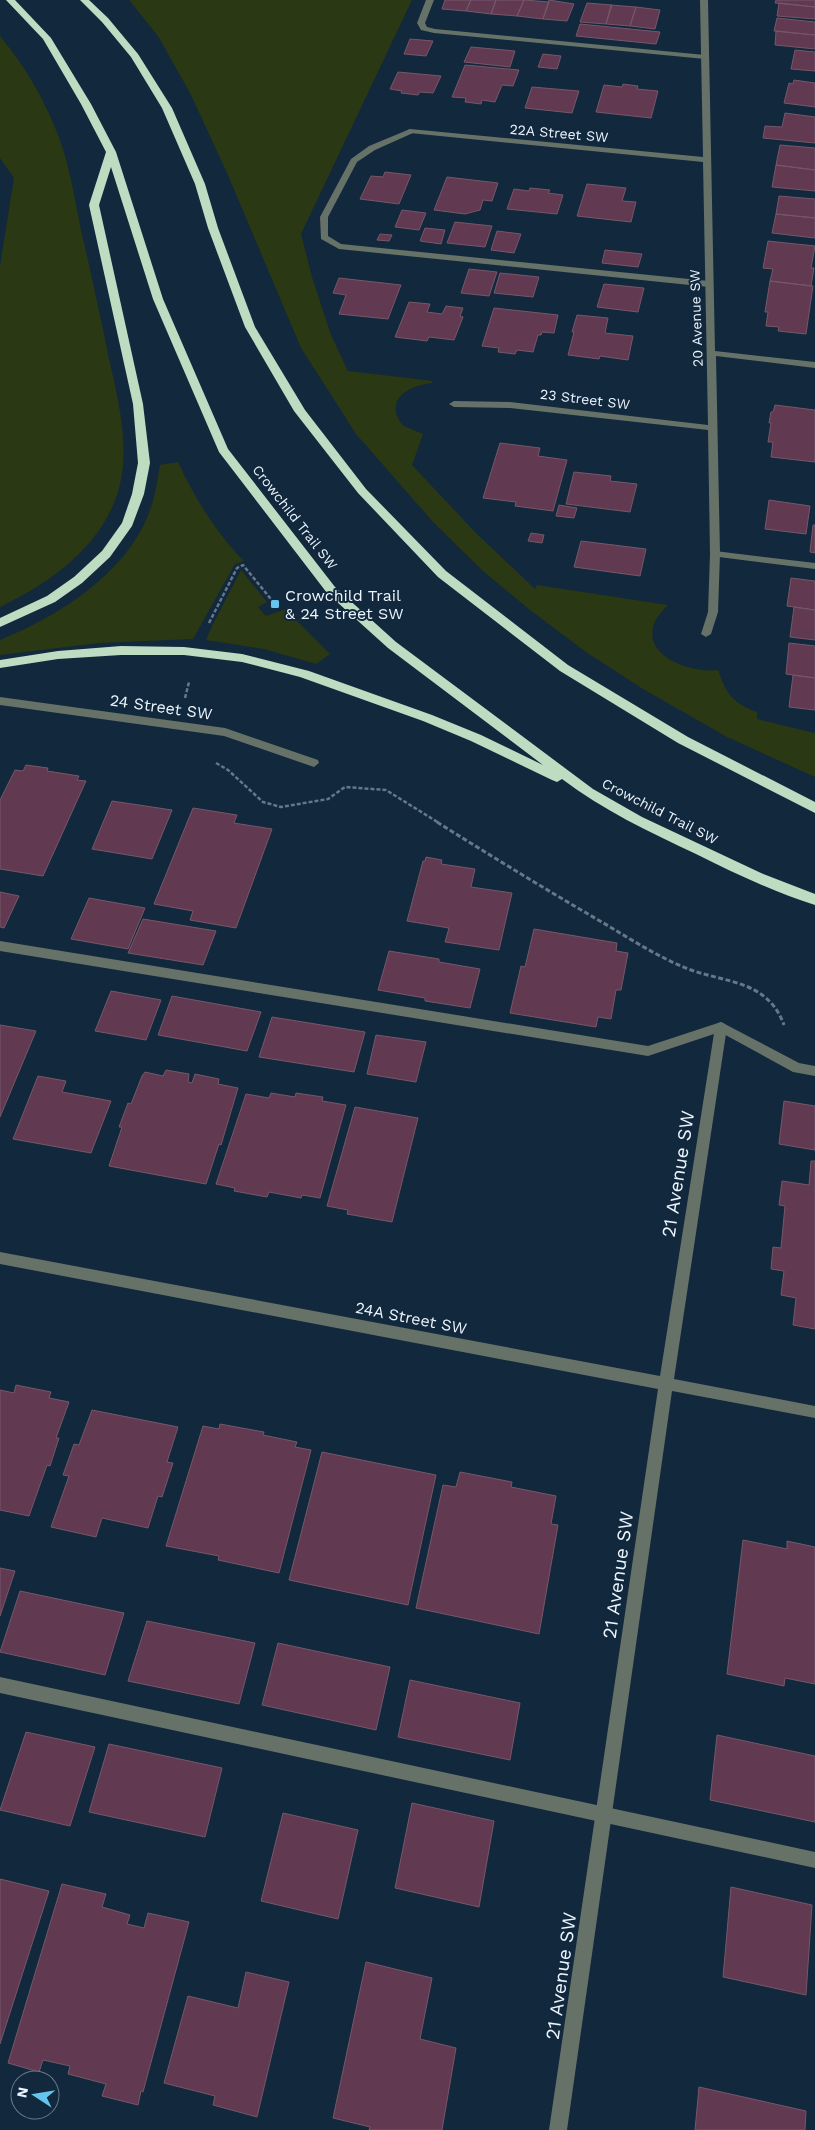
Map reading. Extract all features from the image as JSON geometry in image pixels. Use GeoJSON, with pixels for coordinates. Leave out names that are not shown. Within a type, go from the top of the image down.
{"type":"FeatureCollection","features":[{"type":"Feature","properties":{"kind":"highway","name":"Crowchild Trail SW"},"geometry":{"type":"LineString","coordinates":[[10,0],[47,38],[86,104],[111,152],[158,299],[223,450],[331,590],[392,644],[588,792],[637,820],[756,877],[815,900]]}},
{"type":"Feature","properties":{"kind":"highway"},"geometry":{"type":"LineString","coordinates":[[84,0],[105,20],[134,56],[167,108],[200,184],[213,228],[250,326],[300,411],[362,492],[442,574],[564,668],[683,740],[815,808]]}},
{"type":"Feature","properties":{"kind":"highway"},"geometry":{"type":"LineString","coordinates":[[0,623],[51,599],[78,580],[106,554],[128,523],[138,494],[144,463],[138,404],[94,205],[111,152]]}},
{"type":"Feature","properties":{"kind":"highway"},"geometry":{"type":"LineString","coordinates":[[0,664],[89,654],[155,650],[223,655],[288,668],[464,733],[588,792]]}},
{"type":"Feature","properties":{"kind":"street"},"geometry":{"type":"LineString","coordinates":[[430,0],[421,23],[424,28],[434,31],[705,57]]}},
{"type":"Feature","properties":{"kind":"street","name":"20 Avenue SW"},"geometry":{"type":"LineString","coordinates":[[704,0],[715,554],[713,612],[706,634]]}},
{"type":"Feature","properties":{"kind":"street","name":"22A Street SW"},"geometry":{"type":"LineString","coordinates":[[706,160],[410,131],[372,148],[354,161],[324,217],[324,237],[339,246],[709,284]]}},
{"type":"Feature","properties":{"kind":"street"},"geometry":{"type":"LineString","coordinates":[[712,353],[815,365]]}},
{"type":"Feature","properties":{"kind":"street","name":"23 Street SW"},"geometry":{"type":"LineString","coordinates":[[454,404],[510,405],[712,428]]}},
{"type":"Feature","properties":{"kind":"street"},"geometry":{"type":"LineString","coordinates":[[715,554],[815,566]]}},
{"type":"Feature","properties":{"kind":"street","name":"24 Street SW"},"geometry":{"type":"LineString","coordinates":[[0,701],[225,732],[314,763]]}},
{"type":"Feature","properties":{"kind":"street"},"geometry":{"type":"LineString","coordinates":[[0,946],[648,1051],[721,1026],[797,1068],[815,1071]]}},
{"type":"Feature","properties":{"kind":"street","name":"21 Avenue SW"},"geometry":{"type":"LineString","coordinates":[[558,2130],[666,1384],[721,1026]]}},
{"type":"Feature","properties":{"kind":"street","name":"24A Street SW"},"geometry":{"type":"LineString","coordinates":[[0,1258],[815,1412]]}},
{"type":"Feature","properties":{"kind":"street"},"geometry":{"type":"LineString","coordinates":[[0,1685],[815,1860]]}},
{"type":"Feature","properties":{"kind":"path"},"geometry":{"type":"LineString","coordinates":[[209,623],[238,568],[243,565],[275,604]]}},
{"type":"Feature","properties":{"kind":"path"},"geometry":{"type":"LineString","coordinates":[[184,702],[191,675]]}},
{"type":"Feature","properties":{"kind":"path"},"geometry":{"type":"LineString","coordinates":[[211,760],[228,770],[263,802],[281,807],[328,799],[345,787],[386,790],[532,881],[660,956],[691,970],[733,981],[760,993],[770,1001],[780,1014],[785,1030]]}},
{"type":"Feature","properties":{"kind":"green space"},"geometry":{"type":"Polygon","coordinates":[[[129,0],[412,0],[301,234],[312,277],[331,335],[348,371],[433,381],[432,383],[413,388],[402,395],[396,405],[396,414],[404,426],[423,434],[412,465],[475,532],[535,589],[537,585],[668,605],[655,622],[653,628],[653,639],[657,648],[664,656],[685,666],[697,669],[718,670],[731,697],[757,712],[757,719],[815,733],[815,777],[727,737],[643,689],[586,652],[530,610],[483,571],[433,522],[356,434],[301,348],[227,173],[190,93],[158,36],[129,0]]]}},
{"type":"Feature","properties":{"kind":"green space"},"geometry":{"type":"Polygon","coordinates":[[[0,36],[25,69],[45,105],[66,158],[116,389],[122,424],[123,460],[117,495],[109,515],[85,548],[54,576],[0,607],[0,266],[14,178],[0,158],[0,36]]]}},
{"type":"Feature","properties":{"kind":"green space"},"geometry":{"type":"Polygon","coordinates":[[[178,462],[207,514],[244,561],[235,564],[193,639],[99,643],[0,655],[0,640],[66,606],[107,574],[124,556],[138,535],[149,513],[160,465],[178,462]]]}},
{"type":"Feature","properties":{"kind":"green space"},"geometry":{"type":"Polygon","coordinates":[[[241,570],[267,602],[258,607],[266,616],[285,609],[330,654],[316,664],[264,649],[206,640],[241,570]]]}},
{"type":"Feature","properties":{"kind":"building"},"geometry":{"type":"Polygon","coordinates":[[[445,0],[471,0],[466,11],[442,9],[445,0]]]}},
{"type":"Feature","properties":{"kind":"building"},"geometry":{"type":"Polygon","coordinates":[[[471,0],[496,0],[491,14],[466,11],[471,0]]]}},
{"type":"Feature","properties":{"kind":"building"},"geometry":{"type":"Polygon","coordinates":[[[496,0],[524,0],[517,16],[491,14],[496,0]]]}},
{"type":"Feature","properties":{"kind":"building"},"geometry":{"type":"Polygon","coordinates":[[[524,0],[549,2],[543,19],[517,16],[524,0]]]}},
{"type":"Feature","properties":{"kind":"building"},"geometry":{"type":"Polygon","coordinates":[[[549,0],[574,4],[567,21],[543,19],[549,0]]]}},
{"type":"Feature","properties":{"kind":"building"},"geometry":{"type":"Polygon","coordinates":[[[776,0],[815,0],[815,7],[775,3],[776,0]]]}},
{"type":"Feature","properties":{"kind":"building"},"geometry":{"type":"Polygon","coordinates":[[[587,3],[612,5],[606,24],[580,22],[587,3]]]}},
{"type":"Feature","properties":{"kind":"building"},"geometry":{"type":"Polygon","coordinates":[[[779,3],[815,7],[815,19],[777,16],[779,3]]]}},
{"type":"Feature","properties":{"kind":"building"},"geometry":{"type":"Polygon","coordinates":[[[611,5],[636,7],[630,26],[606,24],[611,5]]]}},
{"type":"Feature","properties":{"kind":"building"},"geometry":{"type":"Polygon","coordinates":[[[636,7],[660,10],[655,29],[630,26],[636,7]]]}},
{"type":"Feature","properties":{"kind":"building"},"geometry":{"type":"Polygon","coordinates":[[[777,18],[815,22],[815,35],[774,31],[777,18]]]}},
{"type":"Feature","properties":{"kind":"building"},"geometry":{"type":"Polygon","coordinates":[[[580,24],[660,32],[656,44],[576,36],[580,24]]]}},
{"type":"Feature","properties":{"kind":"building"},"geometry":{"type":"Polygon","coordinates":[[[776,31],[815,35],[815,49],[775,45],[776,31]]]}},
{"type":"Feature","properties":{"kind":"building"},"geometry":{"type":"Polygon","coordinates":[[[410,39],[433,41],[426,56],[404,54],[410,39]]]}},
{"type":"Feature","properties":{"kind":"building"},"geometry":{"type":"Polygon","coordinates":[[[471,47],[515,51],[510,67],[464,62],[471,47]]]}},
{"type":"Feature","properties":{"kind":"building"},"geometry":{"type":"Polygon","coordinates":[[[795,50],[815,52],[815,71],[791,69],[795,50]]]}},
{"type":"Feature","properties":{"kind":"building"},"geometry":{"type":"Polygon","coordinates":[[[543,54],[561,56],[557,69],[538,67],[543,54]]]}},
{"type":"Feature","properties":{"kind":"building"},"geometry":{"type":"Polygon","coordinates":[[[465,65],[519,70],[513,86],[502,85],[495,102],[482,100],[481,104],[465,102],[466,98],[452,97],[465,65]]]}},
{"type":"Feature","properties":{"kind":"building"},"geometry":{"type":"Polygon","coordinates":[[[398,72],[441,76],[433,93],[420,92],[418,95],[401,93],[402,91],[390,89],[398,72]]]}},
{"type":"Feature","properties":{"kind":"building"},"geometry":{"type":"Polygon","coordinates":[[[794,80],[815,83],[815,107],[784,103],[789,83],[793,84],[794,80]]]}},
{"type":"Feature","properties":{"kind":"building"},"geometry":{"type":"Polygon","coordinates":[[[623,84],[638,86],[637,89],[658,91],[651,118],[596,112],[604,85],[622,87],[623,84]]]}},
{"type":"Feature","properties":{"kind":"building"},"geometry":{"type":"Polygon","coordinates":[[[532,87],[579,91],[572,113],[525,108],[532,87]]]}},
{"type":"Feature","properties":{"kind":"building"},"geometry":{"type":"Polygon","coordinates":[[[785,113],[815,117],[815,143],[763,138],[765,126],[782,127],[785,113]]]}},
{"type":"Feature","properties":{"kind":"building"},"geometry":{"type":"Polygon","coordinates":[[[780,145],[815,148],[815,170],[776,165],[780,145]]]}},
{"type":"Feature","properties":{"kind":"building"},"geometry":{"type":"Polygon","coordinates":[[[776,165],[815,170],[815,191],[772,187],[776,165]]]}},
{"type":"Feature","properties":{"kind":"building"},"geometry":{"type":"Polygon","coordinates":[[[385,172],[411,175],[399,204],[360,199],[371,176],[383,177],[385,172]]]}},
{"type":"Feature","properties":{"kind":"building"},"geometry":{"type":"Polygon","coordinates":[[[447,177],[498,183],[492,201],[483,200],[480,210],[465,214],[434,210],[447,177]]]}},
{"type":"Feature","properties":{"kind":"building"},"geometry":{"type":"Polygon","coordinates":[[[587,184],[626,188],[622,201],[636,202],[631,222],[577,216],[587,184]]]}},
{"type":"Feature","properties":{"kind":"building"},"geometry":{"type":"Polygon","coordinates":[[[530,188],[550,190],[548,193],[563,195],[557,214],[507,209],[514,189],[529,191],[530,188]]]}},
{"type":"Feature","properties":{"kind":"building"},"geometry":{"type":"Polygon","coordinates":[[[779,196],[815,199],[815,218],[776,214],[779,196]]]}},
{"type":"Feature","properties":{"kind":"building"},"geometry":{"type":"Polygon","coordinates":[[[402,210],[426,213],[419,230],[395,227],[402,210]]]}},
{"type":"Feature","properties":{"kind":"building"},"geometry":{"type":"Polygon","coordinates":[[[776,214],[815,218],[815,238],[772,233],[776,214]]]}},
{"type":"Feature","properties":{"kind":"building"},"geometry":{"type":"Polygon","coordinates":[[[455,222],[492,226],[485,247],[447,243],[455,222]]]}},
{"type":"Feature","properties":{"kind":"building"},"geometry":{"type":"Polygon","coordinates":[[[425,228],[445,230],[441,244],[420,241],[425,228]]]}},
{"type":"Feature","properties":{"kind":"building"},"geometry":{"type":"Polygon","coordinates":[[[497,231],[521,234],[514,253],[491,250],[497,231]]]}},
{"type":"Feature","properties":{"kind":"building"},"geometry":{"type":"Polygon","coordinates":[[[380,234],[392,235],[389,241],[377,240],[380,234]]]}},
{"type":"Feature","properties":{"kind":"building"},"geometry":{"type":"Polygon","coordinates":[[[768,241],[815,246],[811,268],[814,268],[811,286],[770,281],[773,269],[763,268],[768,241]]]}},
{"type":"Feature","properties":{"kind":"building"},"geometry":{"type":"Polygon","coordinates":[[[605,250],[642,254],[638,267],[602,263],[605,250]]]}},
{"type":"Feature","properties":{"kind":"building"},"geometry":{"type":"Polygon","coordinates":[[[469,269],[497,272],[489,296],[461,293],[469,269]]]}},
{"type":"Feature","properties":{"kind":"building"},"geometry":{"type":"Polygon","coordinates":[[[500,273],[539,277],[533,297],[494,293],[500,273]]]}},
{"type":"Feature","properties":{"kind":"building"},"geometry":{"type":"Polygon","coordinates":[[[339,278],[401,285],[388,319],[339,314],[346,295],[333,293],[339,278]]]}},
{"type":"Feature","properties":{"kind":"building"},"geometry":{"type":"Polygon","coordinates":[[[770,281],[813,286],[806,334],[778,331],[779,327],[766,326],[768,312],[765,312],[770,281]]]}},
{"type":"Feature","properties":{"kind":"building"},"geometry":{"type":"Polygon","coordinates":[[[604,284],[644,288],[638,312],[597,307],[604,284]]]}},
{"type":"Feature","properties":{"kind":"building"},"geometry":{"type":"Polygon","coordinates":[[[409,302],[430,304],[427,312],[442,314],[446,306],[463,308],[460,316],[463,317],[454,340],[429,337],[427,341],[395,337],[409,302]]]}},
{"type":"Feature","properties":{"kind":"building"},"geometry":{"type":"Polygon","coordinates":[[[494,308],[558,315],[554,333],[542,332],[541,335],[538,335],[533,352],[517,350],[515,354],[498,352],[499,348],[482,346],[494,308]]]}},
{"type":"Feature","properties":{"kind":"building"},"geometry":{"type":"Polygon","coordinates":[[[577,315],[608,318],[605,333],[633,336],[628,360],[600,356],[599,359],[568,355],[577,315]]]}},
{"type":"Feature","properties":{"kind":"building"},"geometry":{"type":"Polygon","coordinates":[[[775,405],[815,410],[815,462],[771,457],[773,442],[768,442],[771,423],[769,423],[771,412],[773,412],[775,405]]]}},
{"type":"Feature","properties":{"kind":"building"},"geometry":{"type":"Polygon","coordinates":[[[500,443],[540,448],[538,456],[567,460],[553,511],[515,506],[516,502],[483,498],[500,443]]]}},
{"type":"Feature","properties":{"kind":"building"},"geometry":{"type":"Polygon","coordinates":[[[574,472],[611,476],[610,481],[637,484],[630,512],[566,504],[574,472]]]}},
{"type":"Feature","properties":{"kind":"building"},"geometry":{"type":"Polygon","coordinates":[[[769,500],[810,506],[806,534],[765,529],[769,500]]]}},
{"type":"Feature","properties":{"kind":"building"},"geometry":{"type":"Polygon","coordinates":[[[559,505],[577,508],[574,518],[556,516],[559,505]]]}},
{"type":"Feature","properties":{"kind":"building"},"geometry":{"type":"Polygon","coordinates":[[[813,525],[815,525],[815,553],[810,552],[813,525]]]}},
{"type":"Feature","properties":{"kind":"building"},"geometry":{"type":"Polygon","coordinates":[[[531,533],[544,535],[542,543],[528,541],[531,533]]]}},
{"type":"Feature","properties":{"kind":"building"},"geometry":{"type":"Polygon","coordinates":[[[581,541],[646,549],[640,576],[574,567],[581,541]]]}},
{"type":"Feature","properties":{"kind":"building"},"geometry":{"type":"Polygon","coordinates":[[[791,578],[815,581],[815,610],[787,606],[791,578]]]}},
{"type":"Feature","properties":{"kind":"building"},"geometry":{"type":"Polygon","coordinates":[[[794,607],[815,610],[815,640],[790,637],[794,607]]]}},
{"type":"Feature","properties":{"kind":"building"},"geometry":{"type":"Polygon","coordinates":[[[789,643],[815,646],[815,678],[786,674],[789,643]]]}},
{"type":"Feature","properties":{"kind":"building"},"geometry":{"type":"Polygon","coordinates":[[[793,675],[815,678],[815,710],[789,707],[793,675]]]}},
{"type":"Feature","properties":{"kind":"building"},"geometry":{"type":"Polygon","coordinates":[[[26,765],[48,768],[47,771],[79,776],[77,780],[86,781],[43,876],[0,869],[0,800],[15,770],[23,771],[26,765]]]}},
{"type":"Feature","properties":{"kind":"building"},"geometry":{"type":"Polygon","coordinates":[[[112,801],[172,810],[152,859],[92,849],[112,801]]]}},
{"type":"Feature","properties":{"kind":"building"},"geometry":{"type":"Polygon","coordinates":[[[193,808],[237,815],[234,823],[272,829],[236,928],[190,920],[193,911],[154,904],[193,808]]]}},
{"type":"Feature","properties":{"kind":"building"},"geometry":{"type":"Polygon","coordinates":[[[426,857],[442,860],[441,864],[475,869],[471,887],[512,893],[499,950],[445,942],[449,928],[407,921],[423,861],[425,861],[426,857]]]}},
{"type":"Feature","properties":{"kind":"building"},"geometry":{"type":"Polygon","coordinates":[[[0,892],[19,896],[4,928],[0,927],[0,892]]]}},
{"type":"Feature","properties":{"kind":"building"},"geometry":{"type":"Polygon","coordinates":[[[89,898],[145,908],[128,949],[71,939],[89,898]]]}},
{"type":"Feature","properties":{"kind":"building"},"geometry":{"type":"Polygon","coordinates":[[[143,919],[216,931],[203,965],[128,953],[143,919]]]}},
{"type":"Feature","properties":{"kind":"building"},"geometry":{"type":"Polygon","coordinates":[[[534,929],[617,943],[616,951],[628,953],[621,990],[616,990],[611,1019],[598,1017],[596,1027],[510,1013],[521,966],[525,967],[534,929]]]}},
{"type":"Feature","properties":{"kind":"building"},"geometry":{"type":"Polygon","coordinates":[[[389,951],[439,959],[439,962],[480,969],[470,1008],[425,1001],[425,998],[378,990],[389,951]]]}},
{"type":"Feature","properties":{"kind":"building"},"geometry":{"type":"Polygon","coordinates":[[[111,991],[161,1000],[146,1040],[95,1031],[111,991]]]}},
{"type":"Feature","properties":{"kind":"building"},"geometry":{"type":"Polygon","coordinates":[[[172,996],[261,1012],[247,1051],[158,1035],[172,996]]]}},
{"type":"Feature","properties":{"kind":"building"},"geometry":{"type":"Polygon","coordinates":[[[272,1017],[365,1032],[354,1072],[259,1057],[272,1017]]]}},
{"type":"Feature","properties":{"kind":"building"},"geometry":{"type":"Polygon","coordinates":[[[0,1025],[36,1031],[0,1117],[0,1025]]]}},
{"type":"Feature","properties":{"kind":"building"},"geometry":{"type":"Polygon","coordinates":[[[376,1035],[426,1042],[416,1082],[367,1074],[376,1035]]]}},
{"type":"Feature","properties":{"kind":"building"},"geometry":{"type":"Polygon","coordinates":[[[166,1070],[189,1074],[188,1082],[192,1083],[195,1074],[219,1079],[218,1084],[238,1088],[221,1145],[219,1144],[206,1184],[109,1166],[122,1127],[119,1127],[128,1103],[131,1104],[142,1076],[145,1072],[163,1076],[166,1070]]]}},
{"type":"Feature","properties":{"kind":"building"},"geometry":{"type":"Polygon","coordinates":[[[38,1076],[66,1081],[62,1092],[111,1101],[91,1153],[13,1139],[38,1076]]]}},
{"type":"Feature","properties":{"kind":"building"},"geometry":{"type":"Polygon","coordinates":[[[271,1093],[295,1097],[296,1093],[323,1097],[322,1101],[346,1105],[320,1198],[302,1195],[301,1198],[269,1192],[267,1197],[234,1191],[235,1188],[216,1184],[246,1094],[269,1098],[271,1093]]]}},
{"type":"Feature","properties":{"kind":"building"},"geometry":{"type":"Polygon","coordinates":[[[784,1101],[815,1106],[815,1150],[779,1144],[784,1101]]]}},
{"type":"Feature","properties":{"kind":"building"},"geometry":{"type":"Polygon","coordinates":[[[355,1107],[418,1118],[392,1222],[347,1214],[348,1210],[327,1206],[355,1107]]]}},
{"type":"Feature","properties":{"kind":"building"},"geometry":{"type":"Polygon","coordinates":[[[811,1161],[815,1161],[815,1329],[793,1325],[796,1298],[781,1295],[784,1271],[771,1269],[773,1247],[781,1248],[785,1206],[779,1205],[782,1181],[809,1185],[811,1161]]]}},
{"type":"Feature","properties":{"kind":"building"},"geometry":{"type":"Polygon","coordinates":[[[16,1385],[51,1392],[49,1398],[69,1402],[56,1438],[59,1438],[50,1466],[47,1465],[29,1516],[0,1510],[0,1390],[14,1393],[16,1385]]]}},
{"type":"Feature","properties":{"kind":"building"},"geometry":{"type":"Polygon","coordinates":[[[92,1410],[178,1427],[167,1462],[173,1463],[162,1497],[158,1496],[148,1528],[102,1518],[96,1537],[51,1527],[69,1476],[63,1475],[74,1444],[79,1445],[92,1410]]]}},
{"type":"Feature","properties":{"kind":"building"},"geometry":{"type":"Polygon","coordinates":[[[220,1424],[264,1432],[263,1435],[297,1442],[295,1447],[311,1450],[279,1573],[218,1560],[219,1556],[166,1546],[203,1426],[219,1429],[220,1424]]]}},
{"type":"Feature","properties":{"kind":"building"},"geometry":{"type":"Polygon","coordinates":[[[322,1452],[436,1475],[408,1605],[289,1580],[322,1452]]]}},
{"type":"Feature","properties":{"kind":"building"},"geometry":{"type":"Polygon","coordinates":[[[460,1472],[512,1482],[511,1487],[556,1496],[551,1524],[558,1525],[539,1634],[416,1608],[443,1485],[456,1487],[460,1472]]]}},
{"type":"Feature","properties":{"kind":"building"},"geometry":{"type":"Polygon","coordinates":[[[743,1540],[787,1549],[787,1541],[815,1547],[815,1684],[785,1678],[784,1686],[727,1674],[743,1540]]]}},
{"type":"Feature","properties":{"kind":"building"},"geometry":{"type":"Polygon","coordinates":[[[0,1568],[15,1571],[0,1616],[0,1568]]]}},
{"type":"Feature","properties":{"kind":"building"},"geometry":{"type":"Polygon","coordinates":[[[20,1591],[124,1613],[105,1675],[0,1652],[20,1591]]]}},
{"type":"Feature","properties":{"kind":"building"},"geometry":{"type":"Polygon","coordinates":[[[147,1621],[255,1643],[239,1704],[128,1681],[147,1621]]]}},
{"type":"Feature","properties":{"kind":"building"},"geometry":{"type":"Polygon","coordinates":[[[278,1643],[390,1667],[376,1730],[262,1705],[278,1643]]]}},
{"type":"Feature","properties":{"kind":"building"},"geometry":{"type":"Polygon","coordinates":[[[410,1680],[520,1703],[510,1760],[398,1737],[410,1680]]]}},
{"type":"Feature","properties":{"kind":"building"},"geometry":{"type":"Polygon","coordinates":[[[26,1732],[95,1747],[70,1826],[0,1810],[26,1732]]]}},
{"type":"Feature","properties":{"kind":"building"},"geometry":{"type":"Polygon","coordinates":[[[717,1735],[815,1756],[815,1822],[710,1800],[717,1735]]]}},
{"type":"Feature","properties":{"kind":"building"},"geometry":{"type":"Polygon","coordinates":[[[109,1744],[222,1768],[205,1837],[89,1812],[109,1744]]]}},
{"type":"Feature","properties":{"kind":"building"},"geometry":{"type":"Polygon","coordinates":[[[412,1803],[494,1821],[479,1907],[395,1888],[412,1803]]]}},
{"type":"Feature","properties":{"kind":"building"},"geometry":{"type":"Polygon","coordinates":[[[283,1813],[358,1830],[338,1919],[261,1901],[283,1813]]]}},
{"type":"Feature","properties":{"kind":"building"},"geometry":{"type":"Polygon","coordinates":[[[0,1879],[49,1891],[0,2044],[0,1879]]]}},
{"type":"Feature","properties":{"kind":"building"},"geometry":{"type":"Polygon","coordinates":[[[62,1884],[106,1894],[102,1907],[130,1915],[127,1924],[144,1928],[148,1913],[189,1922],[138,2105],[102,2096],[106,2084],[68,2074],[70,2066],[43,2060],[40,2070],[32,2070],[8,2063],[62,1884]]]}},
{"type":"Feature","properties":{"kind":"building"},"geometry":{"type":"Polygon","coordinates":[[[731,1887],[812,1905],[806,1995],[723,1977],[731,1887]]]}},
{"type":"Feature","properties":{"kind":"building"},"geometry":{"type":"Polygon","coordinates":[[[366,1962],[432,1978],[420,2039],[456,2048],[442,2130],[369,2130],[370,2127],[333,2118],[366,1962]]]}},
{"type":"Feature","properties":{"kind":"building"},"geometry":{"type":"Polygon","coordinates":[[[246,1972],[289,1982],[257,2117],[213,2105],[215,2096],[164,2083],[188,1996],[238,2008],[246,1972]]]}},
{"type":"Feature","properties":{"kind":"building"},"geometry":{"type":"Polygon","coordinates":[[[699,2087],[806,2111],[805,2130],[695,2130],[699,2087]]]}},
{"type":"Feature","properties":{"kind":"place","name":"Crowchild Trail & 24 Street SW"},"geometry":{"type":"Point","coordinates":[275,604]}}]}
